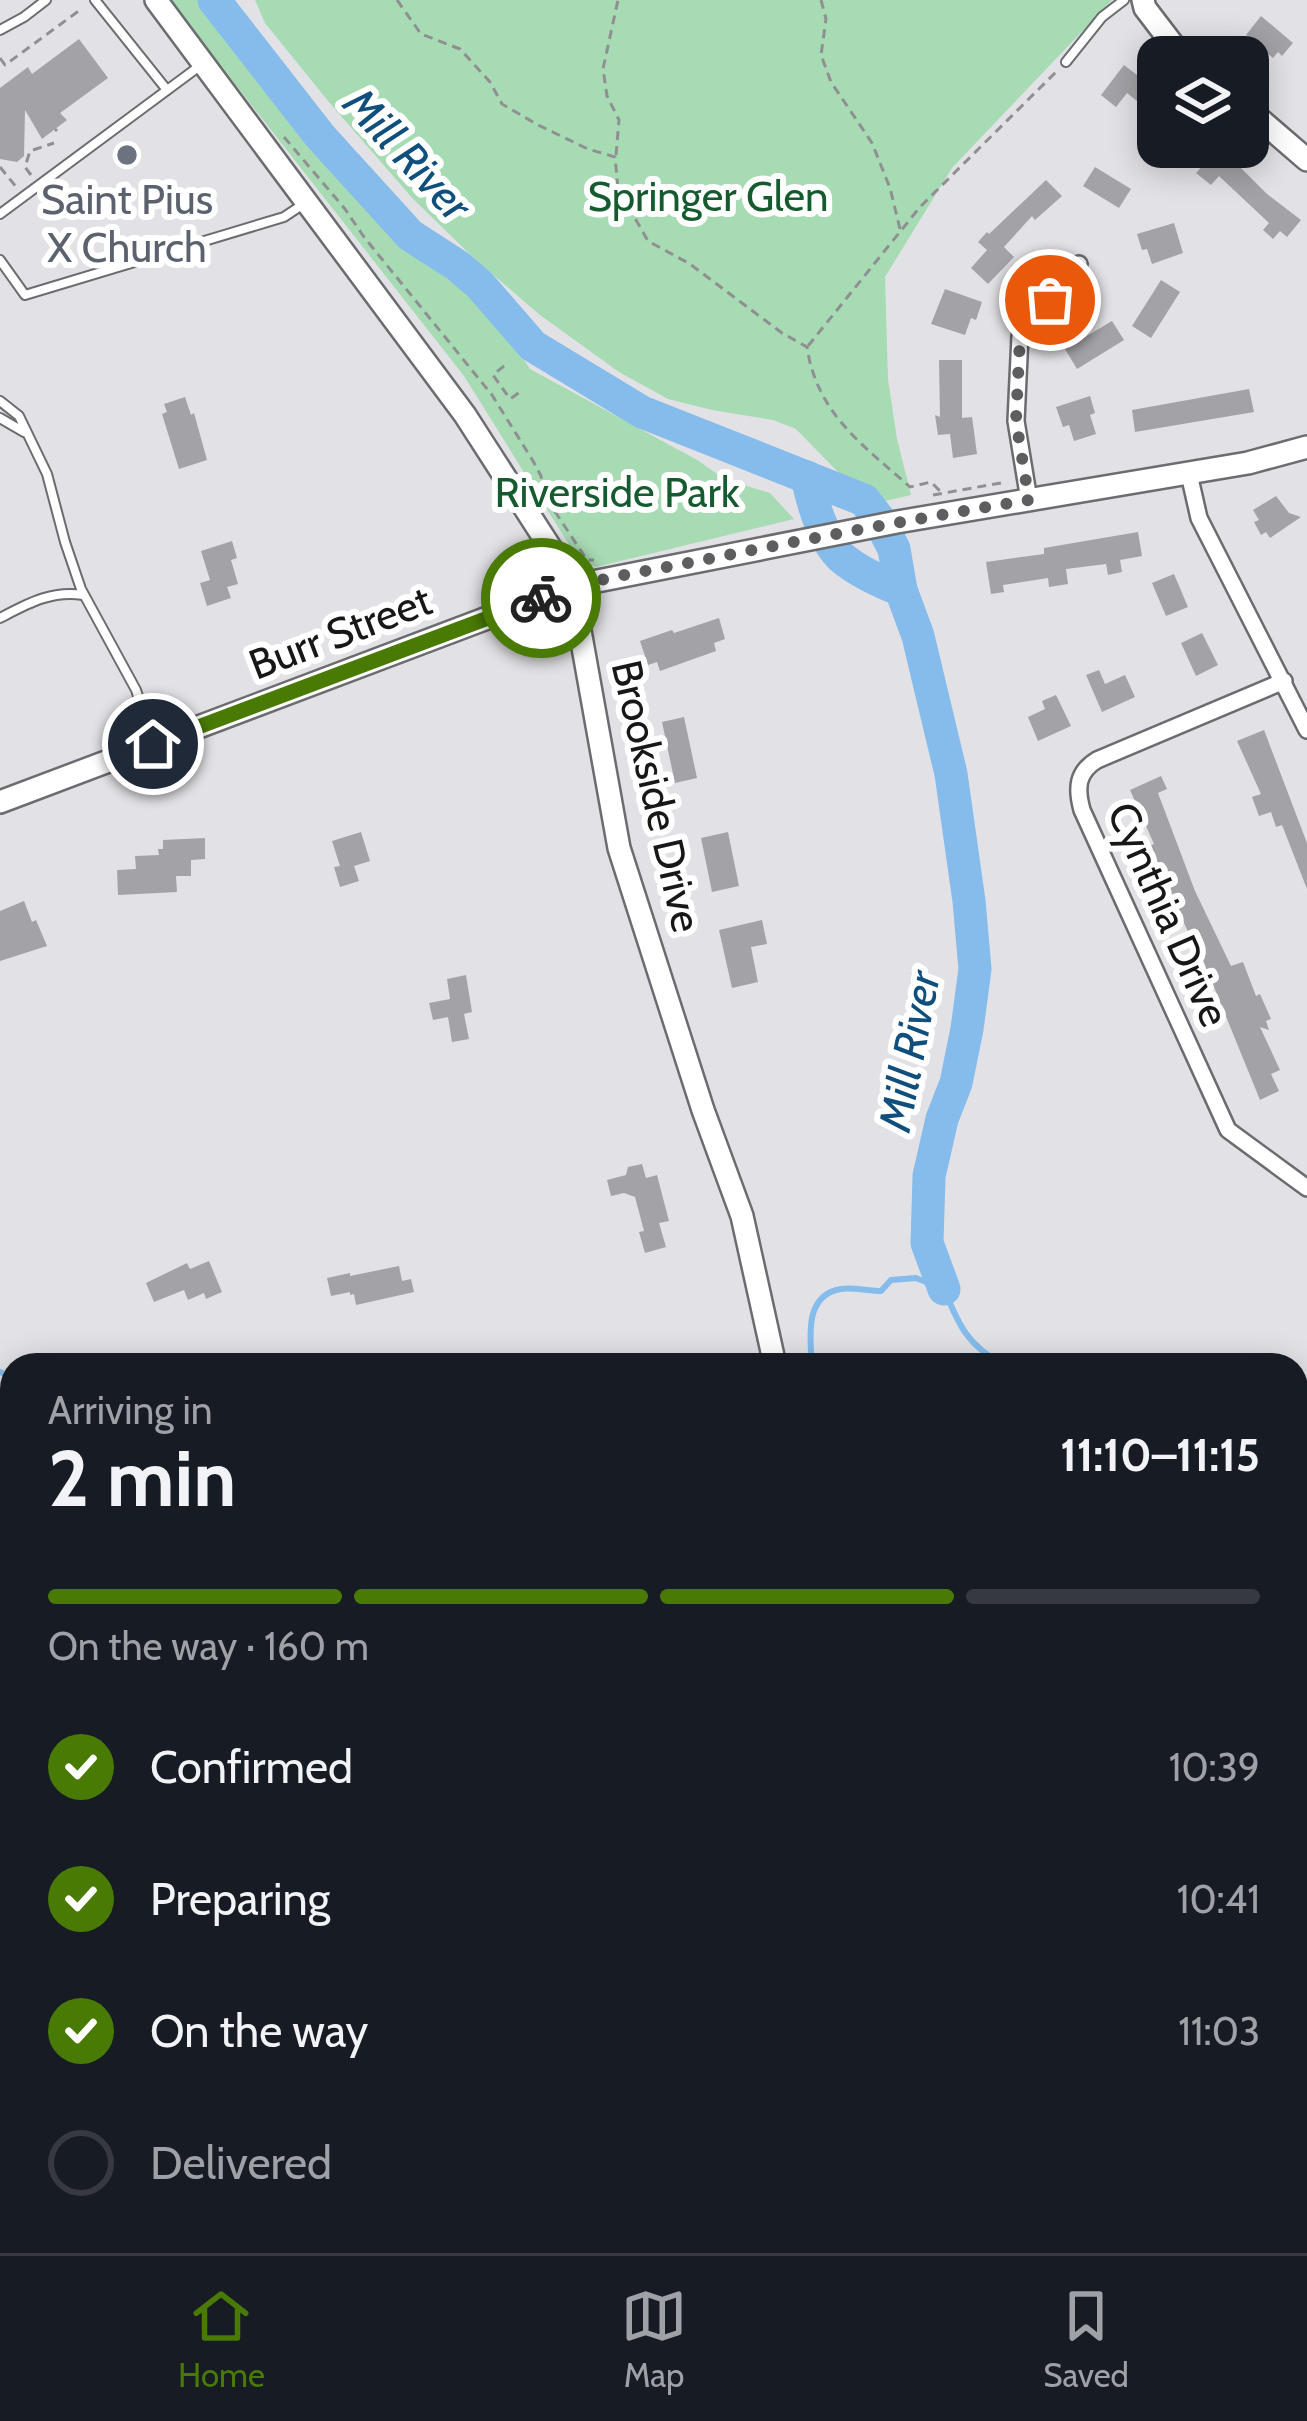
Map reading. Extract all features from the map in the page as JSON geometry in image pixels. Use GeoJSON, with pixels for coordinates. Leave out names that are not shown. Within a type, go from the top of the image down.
{"type":"FeatureCollection","features":[{"type":"Feature","properties":{"kind":"main road","name":"Brookside Drive"},"geometry":{"type":"LineString","coordinates":[[156,0],[465,416],[572,586],[619,848],[695,1087],[742,1216],[772,1353]]}},
{"type":"Feature","properties":{"kind":"main road"},"geometry":{"type":"LineString","coordinates":[[1143,0],[1166,36]]}},
{"type":"Feature","properties":{"kind":"main road"},"geometry":{"type":"LineString","coordinates":[[1269,127],[1307,160]]}},
{"type":"Feature","properties":{"kind":"main road","name":"Burr Street"},"geometry":{"type":"LineString","coordinates":[[0,802],[572,586],[897,522],[1248,463],[1307,447]]}},
{"type":"Feature","properties":{"kind":"street"},"geometry":{"type":"LineString","coordinates":[[1029,500],[1016,421],[1020,336],[1079,264]]}},
{"type":"Feature","properties":{"kind":"street"},"geometry":{"type":"LineString","coordinates":[[1189,473],[1199,518],[1307,730]]}},
{"type":"Feature","properties":{"kind":"street","name":"Cynthia Drive"},"geometry":{"type":"LineString","coordinates":[[1284,681],[1097,760],[1082,774],[1077,787],[1082,810],[1228,1130],[1307,1188]]}},
{"type":"Feature","properties":{"kind":"lane"},"geometry":{"type":"LineString","coordinates":[[0,30],[46,0]]}},
{"type":"Feature","properties":{"kind":"lane"},"geometry":{"type":"LineString","coordinates":[[95,0],[167,90]]}},
{"type":"Feature","properties":{"kind":"lane"},"geometry":{"type":"LineString","coordinates":[[1066,62],[1102,17],[1124,0]]}},
{"type":"Feature","properties":{"kind":"lane"},"geometry":{"type":"LineString","coordinates":[[0,214],[202,64]]}},
{"type":"Feature","properties":{"kind":"lane"},"geometry":{"type":"LineString","coordinates":[[0,260],[26,295],[284,218],[305,203]]}},
{"type":"Feature","properties":{"kind":"lane"},"geometry":{"type":"LineString","coordinates":[[0,400],[14,410],[47,474],[84,595],[136,690],[153,744]]}},
{"type":"Feature","properties":{"kind":"lane"},"geometry":{"type":"LineString","coordinates":[[0,418],[26,434]]}},
{"type":"Feature","properties":{"kind":"lane"},"geometry":{"type":"LineString","coordinates":[[0,618],[42,598],[84,595]]}},
{"type":"Feature","properties":{"kind":"path"},"geometry":{"type":"LineString","coordinates":[[397,0],[421,34],[460,49],[490,82],[502,104],[588,149],[615,157]]}},
{"type":"Feature","properties":{"kind":"path"},"geometry":{"type":"LineString","coordinates":[[618,0],[603,69],[607,96],[619,120],[618,188],[648,241],[690,264],[807,347]]}},
{"type":"Feature","properties":{"kind":"path"},"geometry":{"type":"LineString","coordinates":[[820,0],[826,19],[821,55],[831,82],[872,143],[900,231]]}},
{"type":"Feature","properties":{"kind":"path"},"geometry":{"type":"LineString","coordinates":[[0,58],[5,65],[80,10]]}},
{"type":"Feature","properties":{"kind":"path"},"geometry":{"type":"LineString","coordinates":[[941,492],[931,482],[910,487],[844,429],[811,374],[807,347],[920,207],[1066,62]]}},
{"type":"Feature","properties":{"kind":"path"},"geometry":{"type":"LineString","coordinates":[[284,136],[492,395],[541,476],[544,495],[587,560],[604,561]]}},
{"type":"Feature","properties":{"kind":"path"},"geometry":{"type":"LineString","coordinates":[[33,178],[25,167],[30,151],[54,143]]}},
{"type":"Feature","properties":{"kind":"path"},"geometry":{"type":"LineString","coordinates":[[0,167],[18,189]]}},
{"type":"Feature","properties":{"kind":"path"},"geometry":{"type":"LineString","coordinates":[[504,366],[493,375],[509,399],[524,390]]}},
{"type":"Feature","properties":{"kind":"path"},"geometry":{"type":"LineString","coordinates":[[492,395],[501,388]]}},
{"type":"Feature","properties":{"kind":"green space","name":"Riverside Park"},"geometry":{"type":"Polygon","coordinates":[[[169,0],[200,0],[317,147],[401,242],[461,281],[498,321],[530,369],[724,479],[770,493],[794,519],[596,567],[578,559],[464,376],[169,0]]]}},
{"type":"Feature","properties":{"kind":"green space","name":"Springer Glen"},"geometry":{"type":"Polygon","coordinates":[[[255,0],[1112,0],[952,168],[885,277],[888,379],[911,495],[881,502],[839,473],[796,429],[668,399],[619,372],[540,315],[414,200],[265,23],[255,0]]]}},
{"type":"Feature","properties":{"kind":"building"},"geometry":{"type":"Polygon","coordinates":[[[1261,16],[1293,43],[1282,56],[1278,52],[1273,58],[1269,36],[1246,35],[1261,16]]]}},
{"type":"Feature","properties":{"kind":"building"},"geometry":{"type":"Polygon","coordinates":[[[79,39],[108,78],[60,113],[67,120],[42,139],[25,110],[24,156],[17,162],[0,159],[0,88],[28,67],[32,74],[79,39]]]}},
{"type":"Feature","properties":{"kind":"building"},"geometry":{"type":"Polygon","coordinates":[[[1124,65],[1137,75],[1137,101],[1127,93],[1116,107],[1101,95],[1124,65]]]}},
{"type":"Feature","properties":{"kind":"building"},"geometry":{"type":"Polygon","coordinates":[[[1095,167],[1131,189],[1119,208],[1083,186],[1095,167]]]}},
{"type":"Feature","properties":{"kind":"building"},"geometry":{"type":"Polygon","coordinates":[[[1201,168],[1241,168],[1301,220],[1287,237],[1280,231],[1273,239],[1263,230],[1269,223],[1219,176],[1211,185],[1196,173],[1201,168]]]}},
{"type":"Feature","properties":{"kind":"building"},"geometry":{"type":"Polygon","coordinates":[[[1046,180],[1062,196],[1035,220],[1032,216],[1004,247],[1014,257],[988,284],[971,268],[987,250],[978,242],[1046,180]]]}},
{"type":"Feature","properties":{"kind":"building"},"geometry":{"type":"Polygon","coordinates":[[[1174,223],[1183,253],[1152,264],[1137,234],[1174,223]]]}},
{"type":"Feature","properties":{"kind":"building"},"geometry":{"type":"Polygon","coordinates":[[[1161,280],[1180,292],[1151,338],[1132,326],[1161,280]]]}},
{"type":"Feature","properties":{"kind":"building"},"geometry":{"type":"Polygon","coordinates":[[[945,289],[982,302],[965,335],[931,324],[945,289]]]}},
{"type":"Feature","properties":{"kind":"building"},"geometry":{"type":"Polygon","coordinates":[[[1112,321],[1124,340],[1077,369],[1065,349],[1112,321]]]}},
{"type":"Feature","properties":{"kind":"building"},"geometry":{"type":"Polygon","coordinates":[[[939,360],[962,360],[962,418],[972,417],[977,454],[953,458],[950,434],[938,435],[939,360]]]}},
{"type":"Feature","properties":{"kind":"building"},"geometry":{"type":"Polygon","coordinates":[[[1249,389],[1254,412],[1135,432],[1132,410],[1249,389]]]}},
{"type":"Feature","properties":{"kind":"building"},"geometry":{"type":"Polygon","coordinates":[[[1090,396],[1096,434],[1074,441],[1056,407],[1090,396]]]}},
{"type":"Feature","properties":{"kind":"building"},"geometry":{"type":"Polygon","coordinates":[[[185,397],[207,460],[179,469],[162,414],[167,412],[164,404],[185,397]]]}},
{"type":"Feature","properties":{"kind":"building"},"geometry":{"type":"Polygon","coordinates":[[[1276,496],[1289,513],[1301,517],[1270,538],[1266,532],[1261,535],[1253,510],[1276,496]]]}},
{"type":"Feature","properties":{"kind":"building"},"geometry":{"type":"Polygon","coordinates":[[[1138,532],[1142,556],[1120,560],[1122,572],[1108,575],[1106,564],[1066,569],[1068,584],[1049,587],[1048,578],[1003,585],[1004,592],[991,594],[986,562],[1138,532]]]}},
{"type":"Feature","properties":{"kind":"building"},"geometry":{"type":"Polygon","coordinates":[[[232,541],[237,558],[231,560],[238,584],[227,587],[231,598],[207,606],[200,583],[210,580],[201,551],[232,541]]]}},
{"type":"Feature","properties":{"kind":"building"},"geometry":{"type":"Polygon","coordinates":[[[1174,574],[1188,607],[1166,616],[1152,583],[1174,574]]]}},
{"type":"Feature","properties":{"kind":"building"},"geometry":{"type":"Polygon","coordinates":[[[719,618],[725,639],[714,643],[716,651],[660,671],[657,662],[648,665],[640,641],[719,618]]]}},
{"type":"Feature","properties":{"kind":"building"},"geometry":{"type":"Polygon","coordinates":[[[1202,633],[1218,665],[1196,676],[1181,643],[1202,633]]]}},
{"type":"Feature","properties":{"kind":"building"},"geometry":{"type":"Polygon","coordinates":[[[1099,670],[1105,684],[1125,675],[1135,697],[1102,712],[1086,675],[1099,670]]]}},
{"type":"Feature","properties":{"kind":"building"},"geometry":{"type":"Polygon","coordinates":[[[1056,695],[1071,726],[1038,741],[1028,717],[1045,709],[1042,701],[1056,695]]]}},
{"type":"Feature","properties":{"kind":"building"},"geometry":{"type":"Polygon","coordinates":[[[684,717],[697,778],[675,783],[662,722],[684,717]]]}},
{"type":"Feature","properties":{"kind":"building"},"geometry":{"type":"Polygon","coordinates":[[[1264,730],[1307,843],[1307,889],[1282,825],[1276,827],[1271,812],[1259,816],[1252,797],[1261,794],[1237,741],[1264,730]]]}},
{"type":"Feature","properties":{"kind":"building"},"geometry":{"type":"Polygon","coordinates":[[[1161,776],[1167,789],[1158,793],[1195,891],[1231,966],[1243,962],[1271,1019],[1266,1021],[1269,1030],[1260,1027],[1280,1070],[1271,1074],[1279,1091],[1260,1100],[1130,790],[1161,776]]]}},
{"type":"Feature","properties":{"kind":"building"},"geometry":{"type":"Polygon","coordinates":[[[361,832],[370,861],[354,866],[359,881],[340,887],[332,841],[361,832]]]}},
{"type":"Feature","properties":{"kind":"building"},"geometry":{"type":"Polygon","coordinates":[[[728,832],[739,886],[712,892],[701,838],[728,832]]]}},
{"type":"Feature","properties":{"kind":"building"},"geometry":{"type":"Polygon","coordinates":[[[205,838],[205,859],[191,860],[191,876],[176,876],[177,892],[118,895],[117,870],[136,869],[135,856],[159,855],[163,840],[205,838]]]}},
{"type":"Feature","properties":{"kind":"building"},"geometry":{"type":"Polygon","coordinates":[[[24,901],[47,946],[0,961],[0,911],[24,901]]]}},
{"type":"Feature","properties":{"kind":"building"},"geometry":{"type":"Polygon","coordinates":[[[762,920],[767,944],[751,947],[758,982],[732,988],[719,930],[762,920]]]}},
{"type":"Feature","properties":{"kind":"building"},"geometry":{"type":"Polygon","coordinates":[[[466,975],[472,1012],[464,1014],[469,1039],[452,1042],[448,1017],[433,1020],[429,1003],[450,999],[447,979],[466,975]]]}},
{"type":"Feature","properties":{"kind":"building"},"geometry":{"type":"Polygon","coordinates":[[[642,1164],[646,1178],[657,1175],[669,1221],[659,1223],[666,1247],[645,1253],[635,1197],[611,1196],[607,1180],[642,1164]]]}},
{"type":"Feature","properties":{"kind":"building"},"geometry":{"type":"Polygon","coordinates":[[[209,1261],[222,1292],[188,1300],[184,1290],[154,1302],[146,1283],[187,1263],[190,1269],[209,1261]]]}},
{"type":"Feature","properties":{"kind":"building"},"geometry":{"type":"Polygon","coordinates":[[[399,1266],[402,1281],[411,1279],[414,1292],[356,1305],[350,1292],[331,1296],[327,1278],[399,1266]]]}},
{"type":"Feature","properties":{"kind":"waterway","name":"Mill River"},"geometry":{"type":"LineString","coordinates":[[214,0],[320,136],[410,235],[480,285],[533,346],[642,412],[864,500],[878,518],[894,549],[951,774],[975,969],[956,1083],[929,1176],[927,1243],[944,1289]]}},
{"type":"Feature","properties":{"kind":"waterway","name":"Mill River"},"geometry":{"type":"LineString","coordinates":[[807,477],[819,520],[835,550],[847,562],[901,590]]}},
{"type":"Feature","properties":{"kind":"waterway"},"geometry":{"type":"LineString","coordinates":[[811,1353],[815,1308],[829,1293],[851,1288],[881,1291],[891,1280],[916,1278],[944,1289],[966,1334],[986,1353]]}},
{"type":"Feature","properties":{"kind":"way so far"},"geometry":{"type":"LineString","coordinates":[[541,598],[572,586],[749,550],[1029,500],[1016,421],[1020,336],[1050,300]]}},
{"type":"Feature","properties":{"kind":"place","name":"Saint Pius X Church"},"geometry":{"type":"Point","coordinates":[127,155]}},
{"type":"Feature","properties":{"kind":"route"},"geometry":{"type":"LineString","coordinates":[[153,744],[541,598]]}}]}
